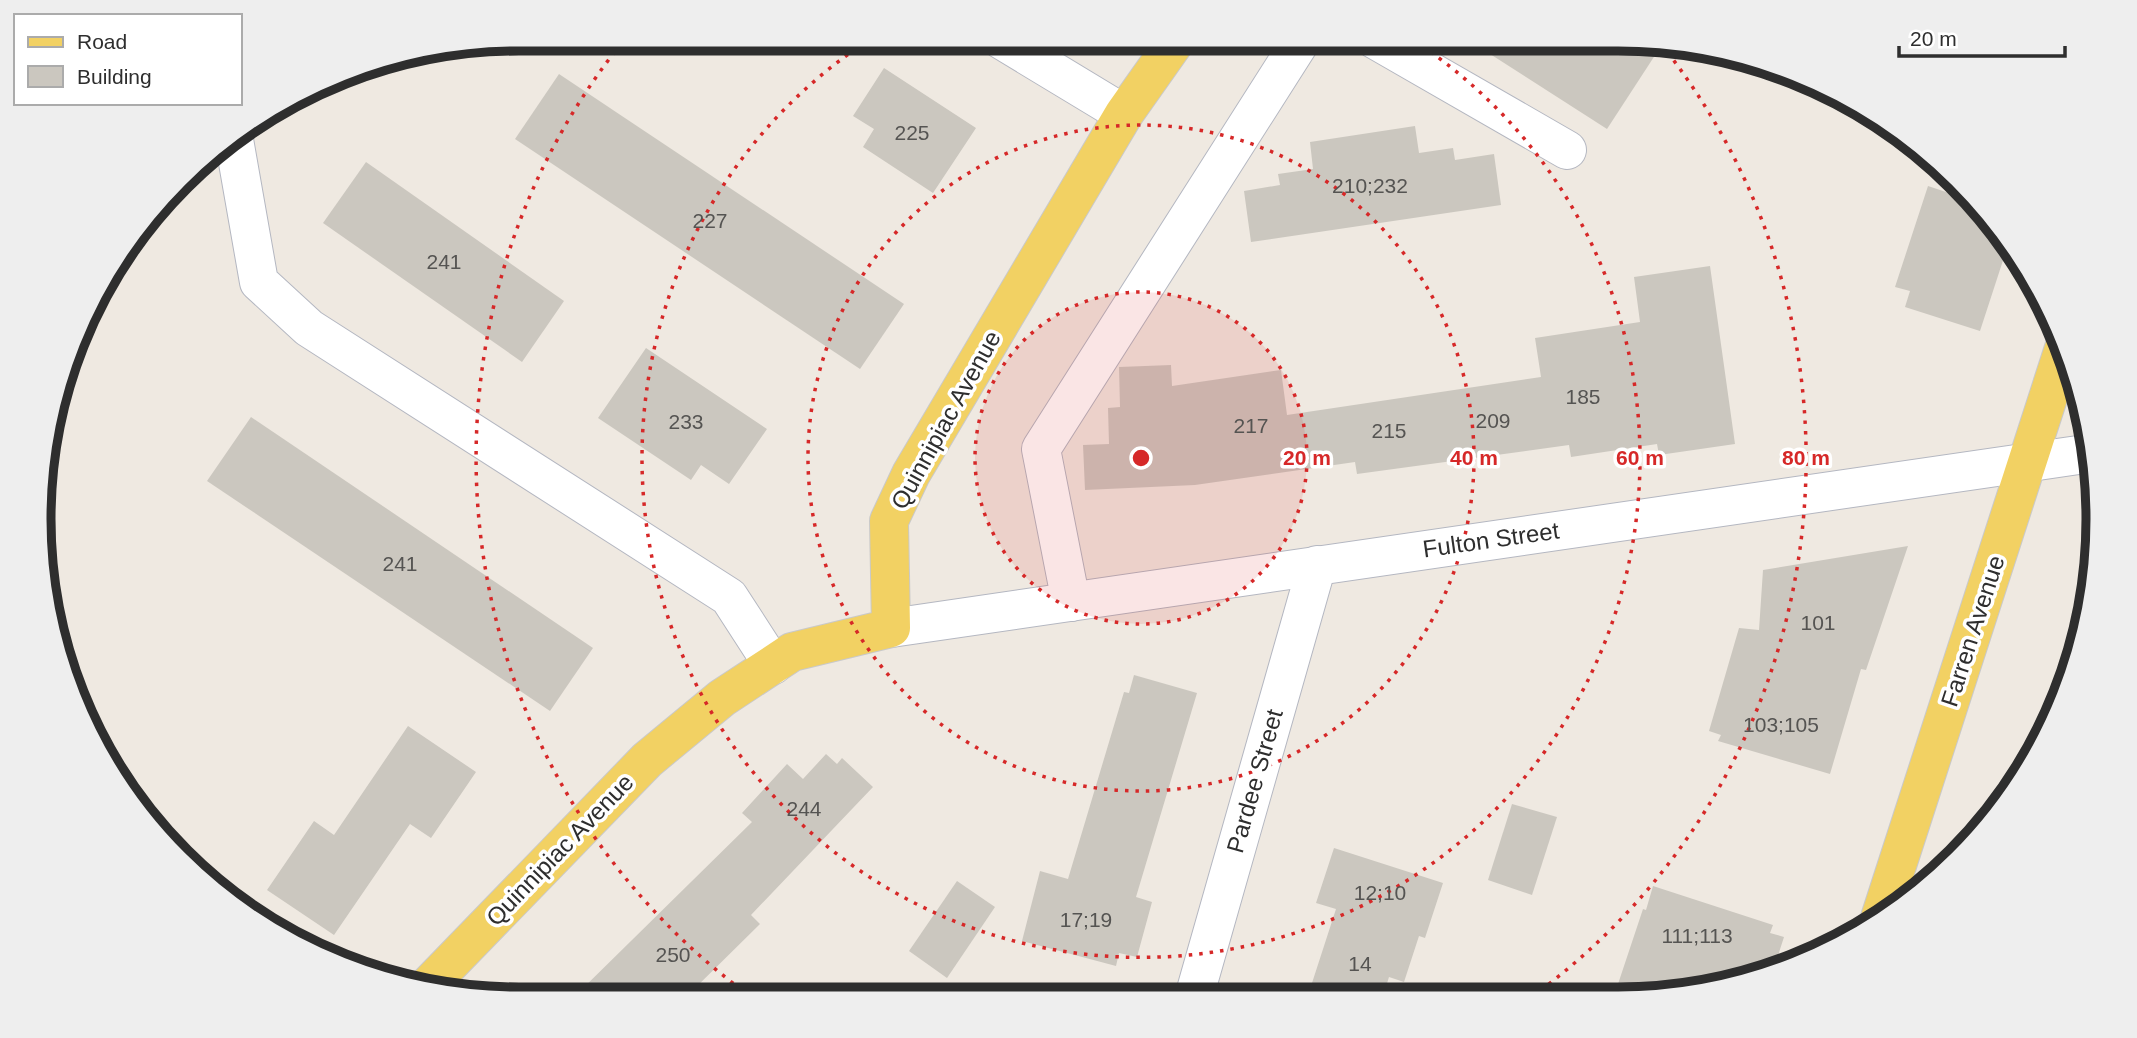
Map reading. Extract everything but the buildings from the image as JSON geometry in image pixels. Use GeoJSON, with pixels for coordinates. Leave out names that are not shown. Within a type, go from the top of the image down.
{"type":"FeatureCollection","features":[{"type":"Feature","properties":{"kind":"main road","name":"Quinnipiac Avenue"},"geometry":{"type":"LineString","coordinates":[[435,979],[647,760],[722,698],[792,652],[891,628],[889,521],[911,474],[1125,114],[1168,51]]}},
{"type":"Feature","properties":{"kind":"main road","name":"Farren Avenue"},"geometry":{"type":"LineString","coordinates":[[1885,903],[2059,363]]}},
{"type":"Feature","properties":{"kind":"street"},"geometry":{"type":"LineString","coordinates":[[1021,51],[1125,114]]}},
{"type":"Feature","properties":{"kind":"street"},"geometry":{"type":"LineString","coordinates":[[1071,602],[1041,449],[1293,51]]}},
{"type":"Feature","properties":{"kind":"street"},"geometry":{"type":"LineString","coordinates":[[1396,51],[1567,150]]}},
{"type":"Feature","properties":{"kind":"street"},"geometry":{"type":"LineString","coordinates":[[235,147],[259,282],[309,328],[729,597],[773,665]]}},
{"type":"Feature","properties":{"kind":"street","name":"Fulton Street"},"geometry":{"type":"LineString","coordinates":[[891,628],[2081,455]]}},
{"type":"Feature","properties":{"kind":"street","name":"Pardee Street"},"geometry":{"type":"LineString","coordinates":[[1197,987],[1317,565]]}}]}
